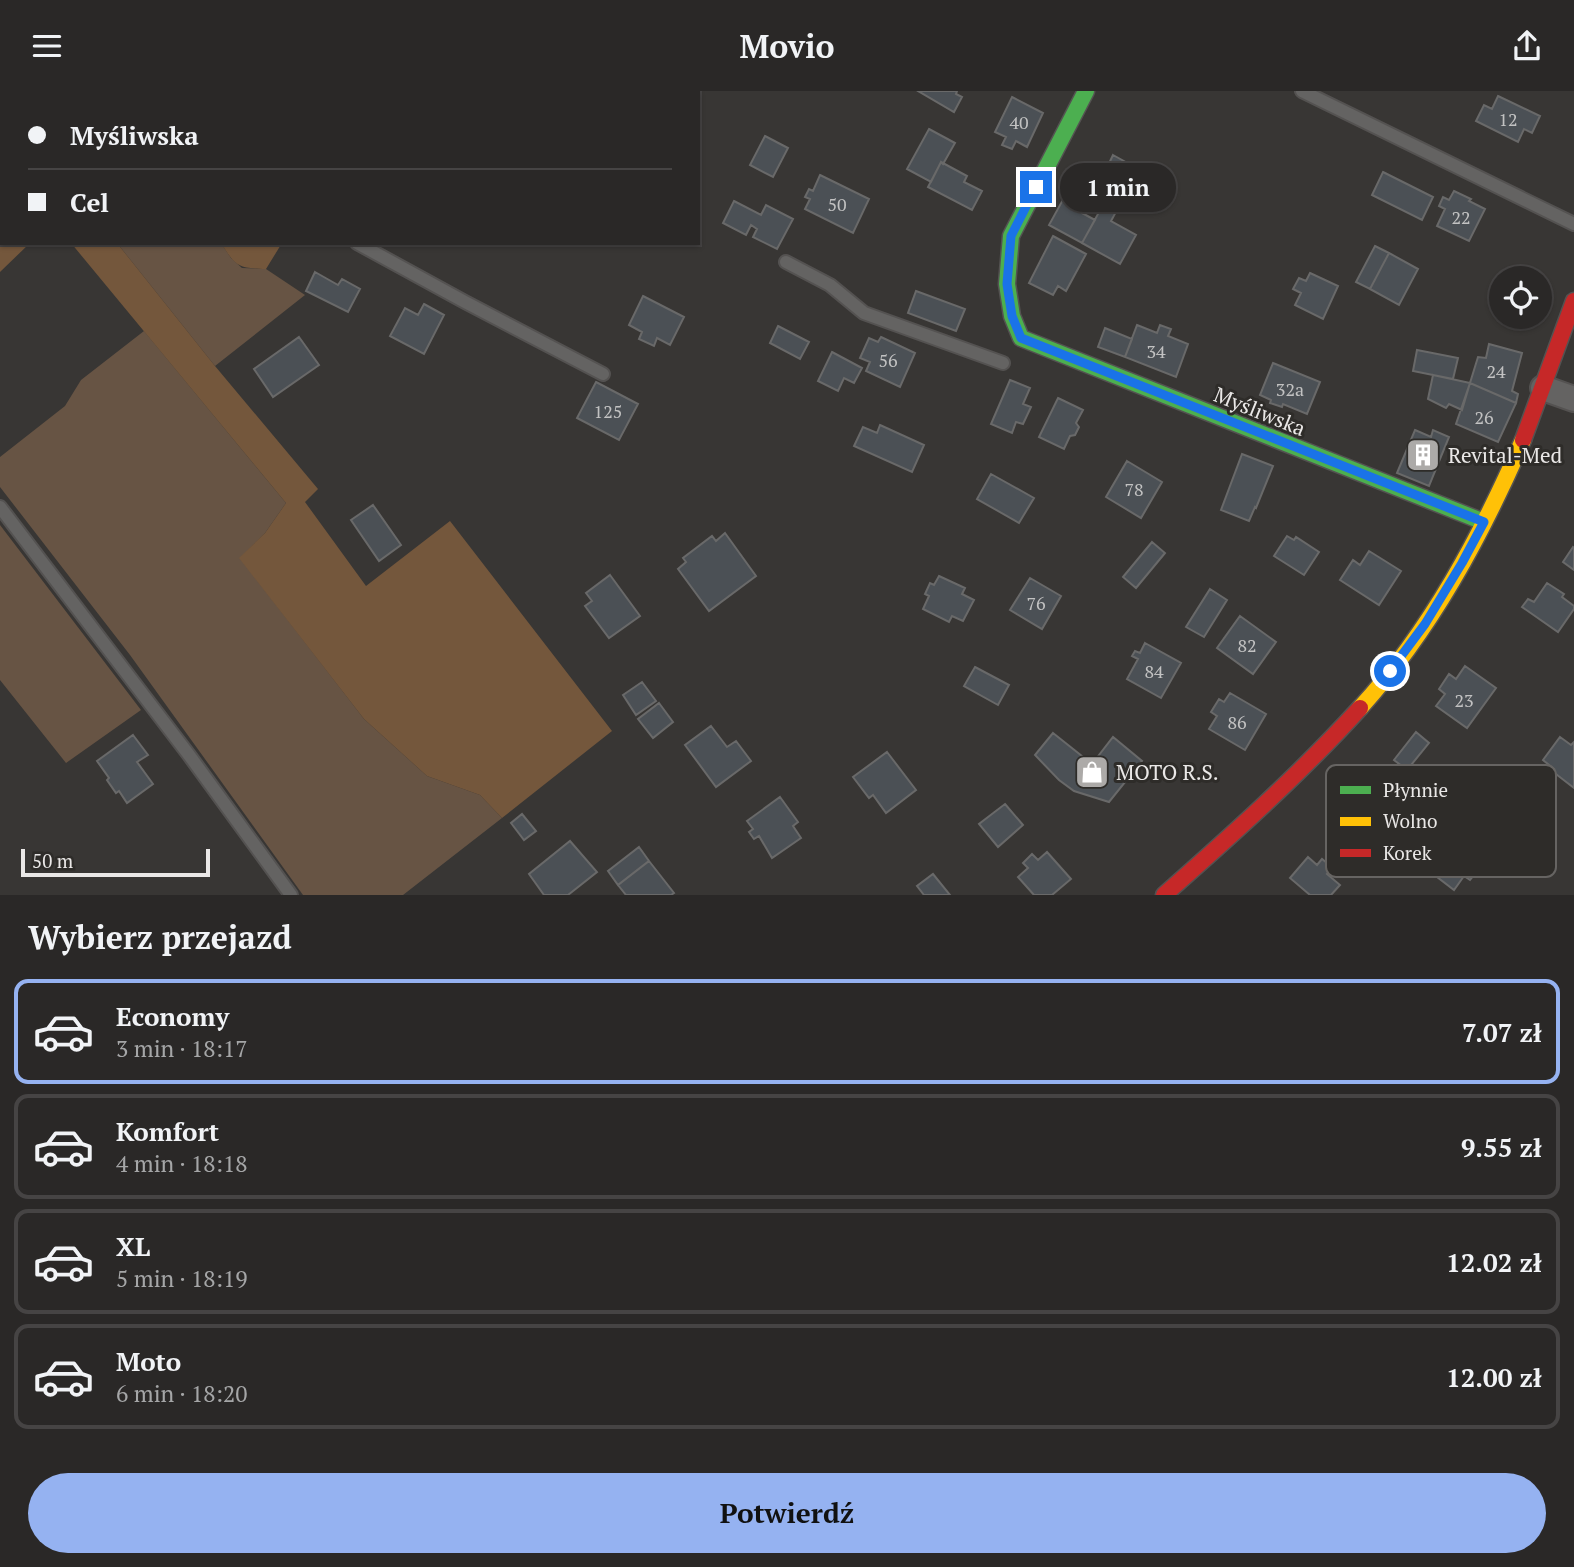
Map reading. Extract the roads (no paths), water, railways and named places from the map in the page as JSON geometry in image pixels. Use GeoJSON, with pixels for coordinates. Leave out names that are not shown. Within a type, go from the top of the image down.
{"type":"FeatureCollection","features":[{"type":"Feature","properties":{"kind":"street","name":"Myśliwska"},"geometry":{"type":"LineString","coordinates":[[1086,91],[1011,236],[1007,284],[1012,316],[1021,338],[1484,522]]}},
{"type":"Feature","properties":{"kind":"street"},"geometry":{"type":"LineString","coordinates":[[1164,895],[1286,784],[1358,711],[1425,624],[1462,563],[1512,464],[1574,301]]}},
{"type":"Feature","properties":{"kind":"street"},"geometry":{"type":"LineString","coordinates":[[1543,388],[1574,399]]}},
{"type":"Feature","properties":{"kind":"lane"},"geometry":{"type":"LineString","coordinates":[[1302,91],[1574,224]]}},
{"type":"Feature","properties":{"kind":"lane"},"geometry":{"type":"LineString","coordinates":[[361,245],[603,374]]}},
{"type":"Feature","properties":{"kind":"lane"},"geometry":{"type":"LineString","coordinates":[[786,262],[830,285],[864,313],[1003,363]]}},
{"type":"Feature","properties":{"kind":"lane"},"geometry":{"type":"LineString","coordinates":[[0,507],[189,755],[290,895]]}},
{"type":"Feature","properties":{"kind":"place","name":"Revital-Med"},"geometry":{"type":"Point","coordinates":[1423,455]}},
{"type":"Feature","properties":{"kind":"place","name":"MOTO R.S."},"geometry":{"type":"Point","coordinates":[1092,772]}}]}
